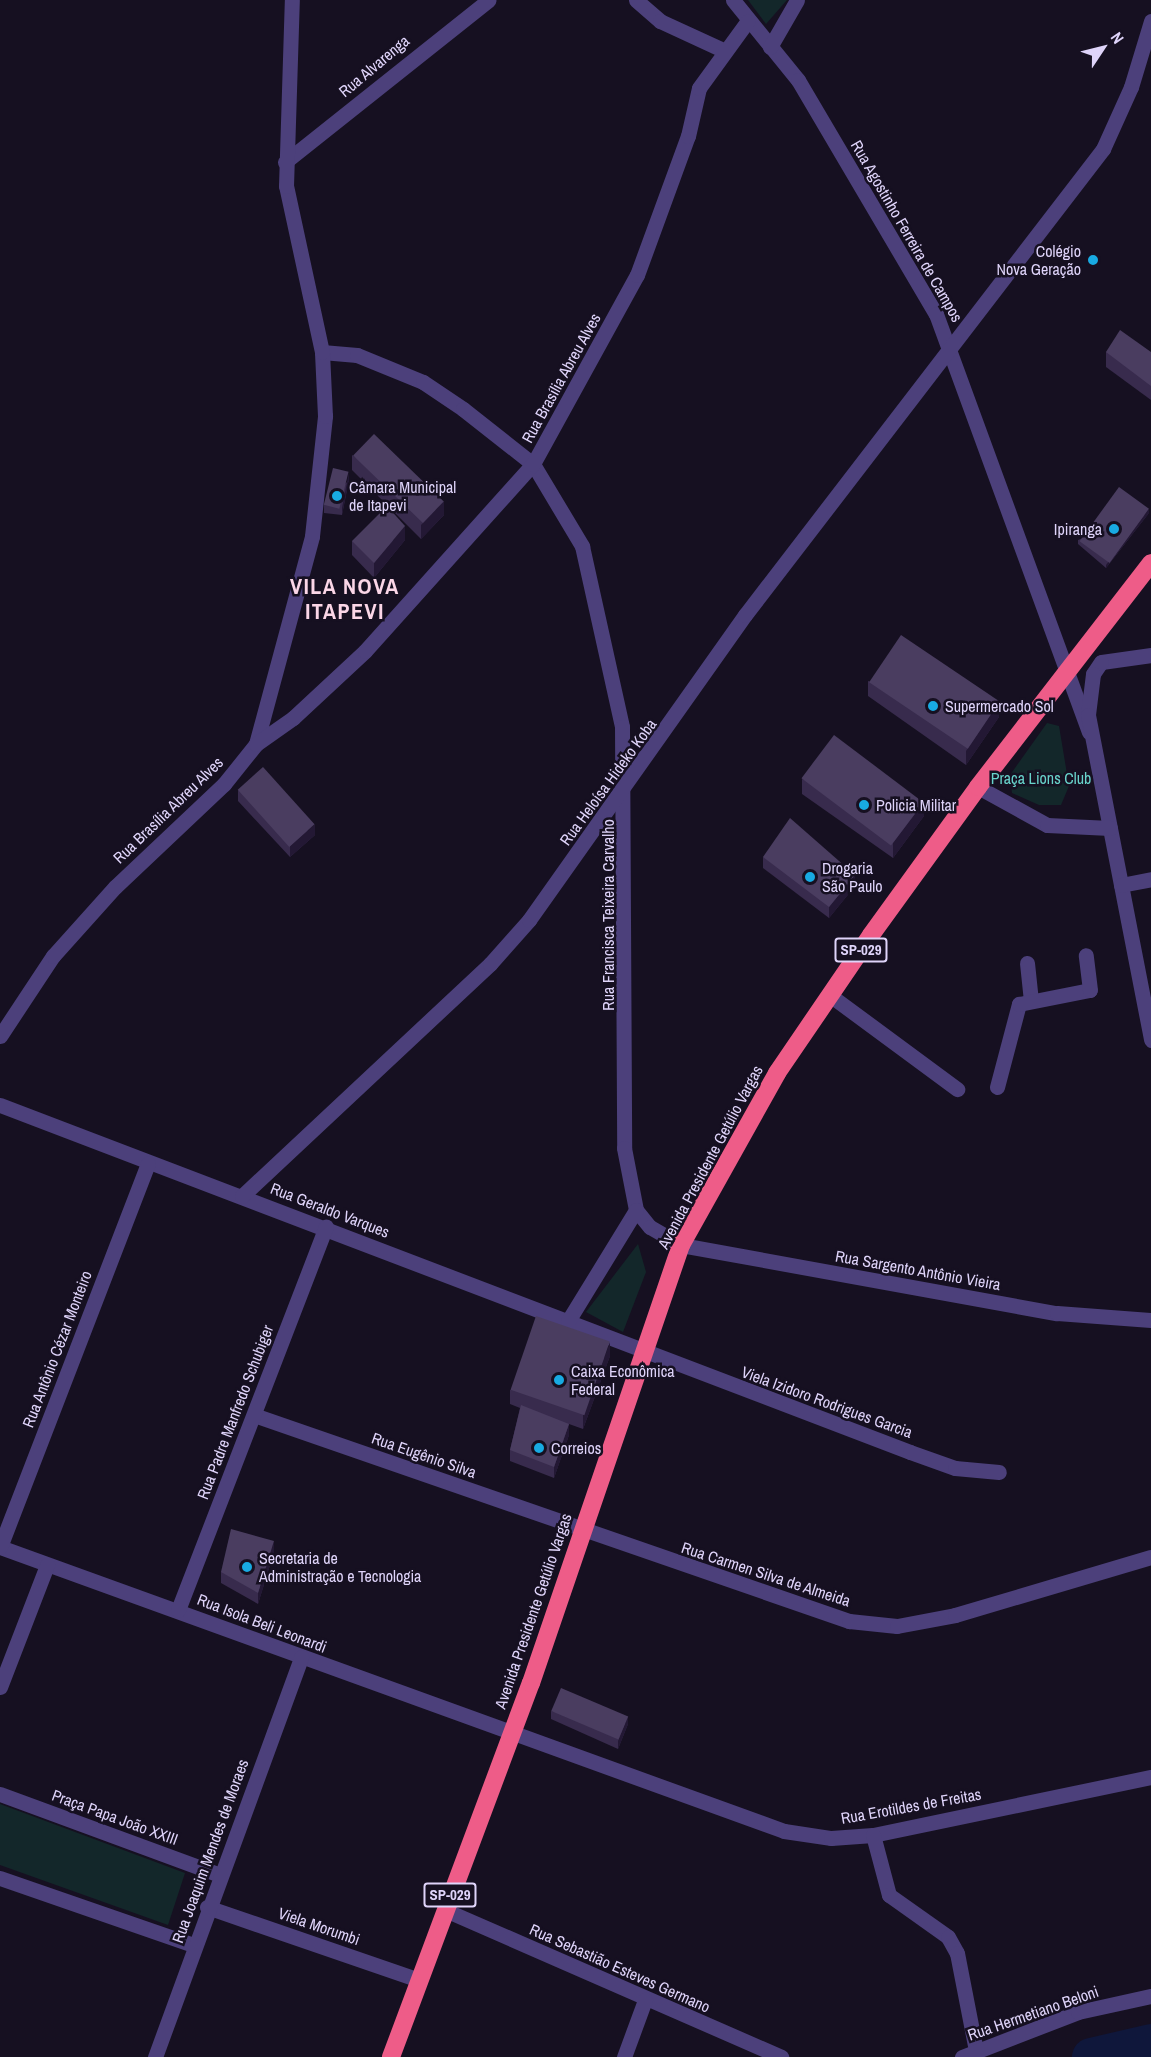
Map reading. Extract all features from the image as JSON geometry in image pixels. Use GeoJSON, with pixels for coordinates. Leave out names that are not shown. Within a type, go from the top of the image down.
{"type":"FeatureCollection","features":[{"type":"Feature","properties":{"kind":"highway","name":"Avenida Presidente Getúlio Vargas"},"geometry":{"type":"LineString","coordinates":[[391,2057],[510,1734],[645,1355],[681,1245],[777,1072],[978,787],[1151,564]]}},
{"type":"Feature","properties":{"kind":"street"},"geometry":{"type":"LineString","coordinates":[[256,744],[312,536],[325,416],[322,352],[290,219],[285,162],[292,0]]}},
{"type":"Feature","properties":{"kind":"street","name":"Rua Alvarenga"},"geometry":{"type":"LineString","coordinates":[[285,162],[489,0]]}},
{"type":"Feature","properties":{"kind":"street"},"geometry":{"type":"LineString","coordinates":[[636,0],[660,21],[723,50]]}},
{"type":"Feature","properties":{"kind":"street","name":"Rua Agostinho Ferreira de Campos"},"geometry":{"type":"LineString","coordinates":[[733,0],[747,22],[804,90],[949,343],[1089,732]]}},
{"type":"Feature","properties":{"kind":"street"},"geometry":{"type":"LineString","coordinates":[[770,47],[797,0]]}},
{"type":"Feature","properties":{"kind":"street","name":"Rua Heloísa Hideko Koba"},"geometry":{"type":"LineString","coordinates":[[242,1196],[490,964],[627,788],[745,615],[949,343],[1023,258],[1103,149],[1131,87],[1151,21]]}},
{"type":"Feature","properties":{"kind":"street","name":"Rua Brasília Abreu Alves"},"geometry":{"type":"LineString","coordinates":[[0,1035],[61,947],[115,887],[233,775],[256,744],[293,718],[365,651],[533,464],[637,275],[688,136],[699,88],[723,50],[747,22]]}},
{"type":"Feature","properties":{"kind":"street","name":"Rua Francisca Teixeira Carvalho"},"geometry":{"type":"LineString","coordinates":[[322,352],[357,354],[423,382],[533,464],[582,546],[622,727],[627,788],[624,1149],[636,1210]]}},
{"type":"Feature","properties":{"kind":"street"},"geometry":{"type":"LineString","coordinates":[[1151,655],[1101,662],[1093,674],[1089,732],[1151,1040]]}},
{"type":"Feature","properties":{"kind":"street"},"geometry":{"type":"LineString","coordinates":[[978,787],[1047,825],[1110,828]]}},
{"type":"Feature","properties":{"kind":"street"},"geometry":{"type":"LineString","coordinates":[[1121,885],[1151,879]]}},
{"type":"Feature","properties":{"kind":"street"},"geometry":{"type":"LineString","coordinates":[[997,1087],[1018,1006],[1031,1000],[1090,990],[1086,956]]}},
{"type":"Feature","properties":{"kind":"street"},"geometry":{"type":"LineString","coordinates":[[1027,963],[1031,1000]]}},
{"type":"Feature","properties":{"kind":"street"},"geometry":{"type":"LineString","coordinates":[[831,996],[957,1089]]}},
{"type":"Feature","properties":{"kind":"street","name":"Rua Geraldo Varques"},"geometry":{"type":"LineString","coordinates":[[0,1105],[148,1164],[326,1227],[568,1321],[645,1355]]}},
{"type":"Feature","properties":{"kind":"street","name":"Rua Antônio Cézar Monteiro"},"geometry":{"type":"LineString","coordinates":[[0,1547],[148,1164]]}},
{"type":"Feature","properties":{"kind":"street"},"geometry":{"type":"LineString","coordinates":[[568,1321],[636,1210],[681,1245]]}},
{"type":"Feature","properties":{"kind":"street","name":"Rua Padre Manfredo Schubiger"},"geometry":{"type":"LineString","coordinates":[[178,1610],[326,1227]]}},
{"type":"Feature","properties":{"kind":"street","name":"Rua Sargento Antônio Vieira"},"geometry":{"type":"LineString","coordinates":[[681,1245],[1056,1312],[1151,1320]]}},
{"type":"Feature","properties":{"kind":"street","name":"Viela Izidoro Rodrigues Garcia"},"geometry":{"type":"LineString","coordinates":[[645,1355],[955,1468],[999,1472]]}},
{"type":"Feature","properties":{"kind":"street","name":"Rua Eugênio Silva"},"geometry":{"type":"LineString","coordinates":[[254,1415],[581,1530]]}},
{"type":"Feature","properties":{"kind":"street","name":"Rua Carmen Silva de Almeida"},"geometry":{"type":"LineString","coordinates":[[581,1530],[815,1612],[897,1626],[955,1615],[1151,1557]]}},
{"type":"Feature","properties":{"kind":"street","name":"Rua Isola Beli Leonardi"},"geometry":{"type":"LineString","coordinates":[[0,1547],[178,1610],[301,1658],[510,1734]]}},
{"type":"Feature","properties":{"kind":"street"},"geometry":{"type":"LineString","coordinates":[[0,1687],[47,1564]]}},
{"type":"Feature","properties":{"kind":"street","name":"Rua Joaquim Mendes de Moraes"},"geometry":{"type":"LineString","coordinates":[[155,2057],[218,1874],[301,1658]]}},
{"type":"Feature","properties":{"kind":"street","name":"Rua Erotildes de Freitas"},"geometry":{"type":"LineString","coordinates":[[510,1734],[784,1832],[831,1838],[873,1835],[1151,1777]]}},
{"type":"Feature","properties":{"kind":"street","name":"Praça Papa João XXIII"},"geometry":{"type":"LineString","coordinates":[[0,1794],[218,1874]]}},
{"type":"Feature","properties":{"kind":"street"},"geometry":{"type":"LineString","coordinates":[[873,1835],[889,1895],[948,1937],[957,1953],[969,2054]]}},
{"type":"Feature","properties":{"kind":"street"},"geometry":{"type":"LineString","coordinates":[[0,1878],[194,1945]]}},
{"type":"Feature","properties":{"kind":"street","name":"Viela Morumbi"},"geometry":{"type":"LineString","coordinates":[[207,1907],[419,1980]]}},
{"type":"Feature","properties":{"kind":"street","name":"Rua Sebastião Esteves Germano"},"geometry":{"type":"LineString","coordinates":[[445,1910],[645,2000],[781,2057]]}},
{"type":"Feature","properties":{"kind":"street","name":"Rua Hermetiano Beloni"},"geometry":{"type":"LineString","coordinates":[[969,2054],[1078,2012],[1151,1996]]}},
{"type":"Feature","properties":{"kind":"street"},"geometry":{"type":"LineString","coordinates":[[624,2057],[645,2000]]}},
{"type":"Feature","properties":{"kind":"green space"},"geometry":{"type":"Polygon","coordinates":[[[748,0],[787,0],[766,24],[748,0]]]}},
{"type":"Feature","properties":{"kind":"green space","name":"Praça Lions Club"},"geometry":{"type":"Polygon","coordinates":[[[1047,723],[1059,726],[1069,786],[1061,805],[1039,805],[1012,793],[1010,775],[1047,723]]]}},
{"type":"Feature","properties":{"kind":"green space"},"geometry":{"type":"Polygon","coordinates":[[[638,1244],[646,1272],[623,1332],[586,1312],[638,1244]]]}},
{"type":"Feature","properties":{"kind":"green space"},"geometry":{"type":"Polygon","coordinates":[[[0,1804],[185,1873],[168,1925],[0,1865],[0,1804]]]}},
{"type":"Feature","properties":{"kind":"building"},"geometry":{"type":"Polygon","coordinates":[[[1120,330],[1151,352],[1151,386],[1106,352],[1120,330]]]}},
{"type":"Feature","properties":{"kind":"building"},"geometry":{"type":"Polygon","coordinates":[[[374,434],[444,501],[423,523],[353,456],[374,434]]]}},
{"type":"Feature","properties":{"kind":"building","name":"Câmara Municipal de Itapevi"},"geometry":{"type":"Polygon","coordinates":[[[333,468],[349,472],[339,509],[324,505],[333,468]]]}},
{"type":"Feature","properties":{"kind":"building","name":"Ipiranga"},"geometry":{"type":"Polygon","coordinates":[[[1119,487],[1149,509],[1110,563],[1080,541],[1119,487]]]}},
{"type":"Feature","properties":{"kind":"building"},"geometry":{"type":"Polygon","coordinates":[[[387,506],[405,526],[374,563],[352,541],[387,506]]]}},
{"type":"Feature","properties":{"kind":"building","name":"Supermercado Sol"},"geometry":{"type":"Polygon","coordinates":[[[901,635],[1000,702],[968,749],[869,682],[901,635]]]}},
{"type":"Feature","properties":{"kind":"building","name":"Policia Militar"},"geometry":{"type":"Polygon","coordinates":[[[834,735],[923,802],[891,846],[802,778],[834,735]]]}},
{"type":"Feature","properties":{"kind":"building"},"geometry":{"type":"Polygon","coordinates":[[[263,767],[315,824],[289,847],[238,790],[263,767]]]}},
{"type":"Feature","properties":{"kind":"building","name":"Drogaria São Paulo"},"geometry":{"type":"Polygon","coordinates":[[[790,818],[855,875],[829,907],[763,857],[790,818]]]}},
{"type":"Feature","properties":{"kind":"building","name":"Caixa Econômica Federal"},"geometry":{"type":"Polygon","coordinates":[[[536,1316],[610,1341],[584,1415],[511,1390],[536,1316]]]}},
{"type":"Feature","properties":{"kind":"building","name":"Correios"},"geometry":{"type":"Polygon","coordinates":[[[521,1405],[569,1424],[554,1467],[510,1450],[521,1405]]]}},
{"type":"Feature","properties":{"kind":"building","name":"Secretaria de Administração e Tecnologia"},"geometry":{"type":"Polygon","coordinates":[[[231,1529],[274,1541],[258,1593],[221,1572],[231,1529]]]}},
{"type":"Feature","properties":{"kind":"building"},"geometry":{"type":"Polygon","coordinates":[[[561,1688],[628,1717],[618,1740],[551,1711],[561,1688]]]}},
{"type":"Feature","properties":{"kind":"waterway"},"geometry":{"type":"LineString","coordinates":[[1091,2057],[1151,2043]]}},
{"type":"Feature","properties":{"kind":"place","name":"Colégio Nova Geração"},"geometry":{"type":"Point","coordinates":[1093,260]}},
{"type":"Feature","properties":{"kind":"place","name":"Câmara Municipal de Itapevi"},"geometry":{"type":"Point","coordinates":[337,496]}},
{"type":"Feature","properties":{"kind":"place","name":"Ipiranga"},"geometry":{"type":"Point","coordinates":[1114,529]}},
{"type":"Feature","properties":{"kind":"place","name":"Supermercado Sol"},"geometry":{"type":"Point","coordinates":[933,706]}},
{"type":"Feature","properties":{"kind":"place","name":"Policia Militar"},"geometry":{"type":"Point","coordinates":[864,805]}},
{"type":"Feature","properties":{"kind":"place","name":"Drogaria São Paulo"},"geometry":{"type":"Point","coordinates":[810,877]}},
{"type":"Feature","properties":{"kind":"place","name":"Caixa Econômica Federal"},"geometry":{"type":"Point","coordinates":[559,1380]}},
{"type":"Feature","properties":{"kind":"place","name":"Correios"},"geometry":{"type":"Point","coordinates":[539,1448]}},
{"type":"Feature","properties":{"kind":"place","name":"Secretaria de Administração e Tecnologia"},"geometry":{"type":"Point","coordinates":[247,1567]}},
{"type":"Feature","properties":{"kind":"district","name":"VILA NOVA ITAPEVI"},"geometry":{"type":"Point","coordinates":[345,598]}}]}
